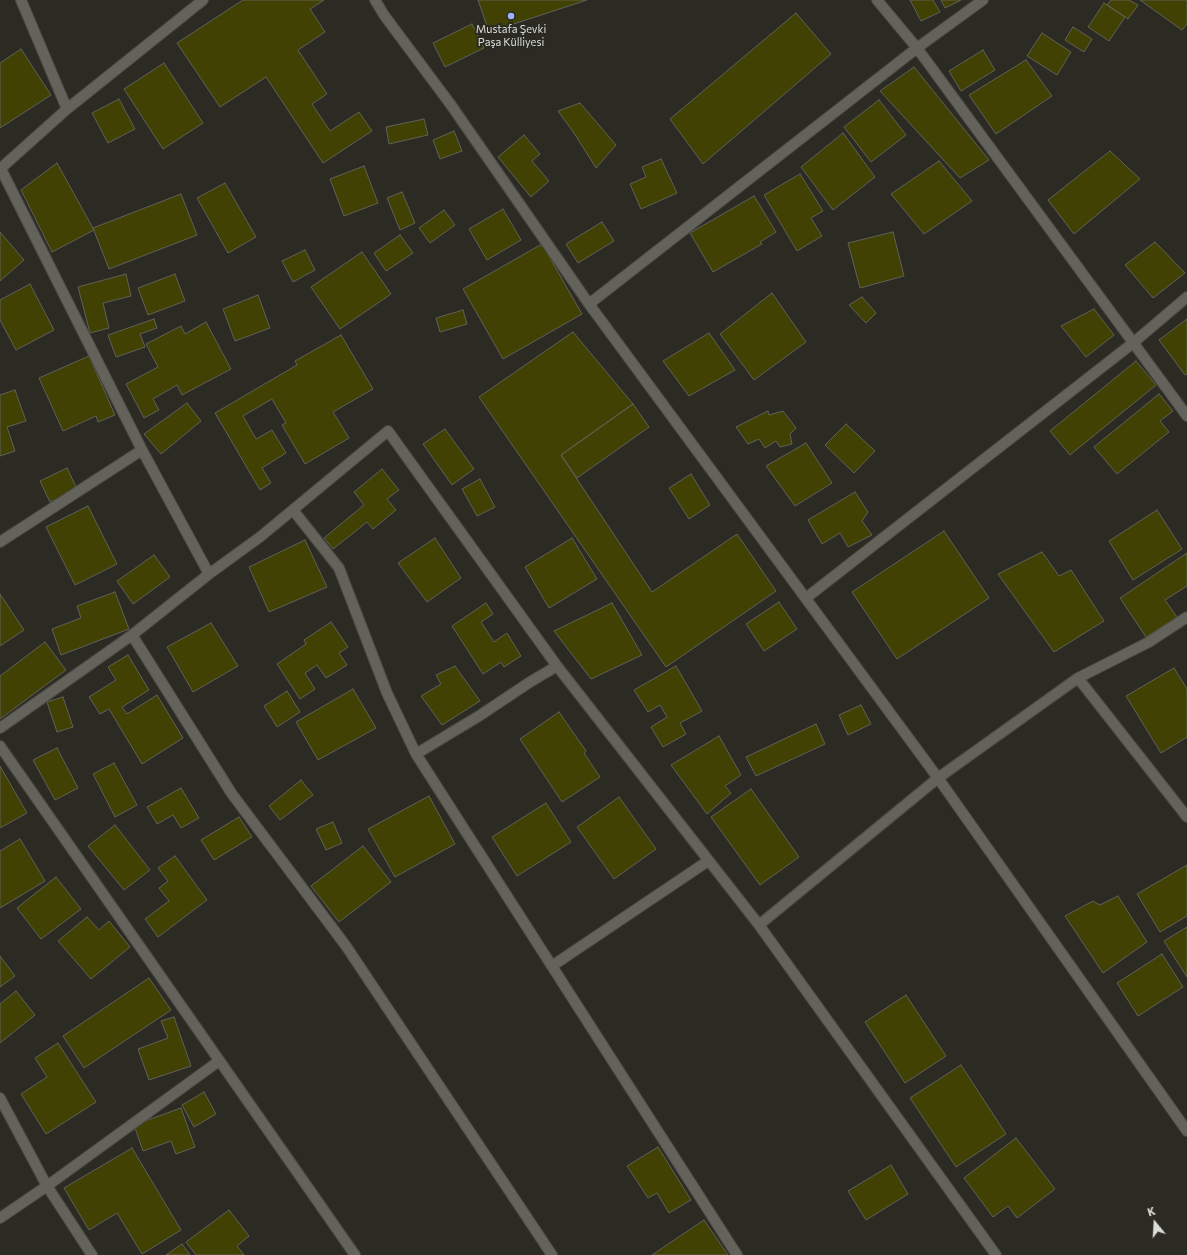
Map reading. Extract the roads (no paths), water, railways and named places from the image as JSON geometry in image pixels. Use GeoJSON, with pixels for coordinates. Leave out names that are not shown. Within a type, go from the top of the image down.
{"type":"FeatureCollection","features":[{"type":"Feature","properties":{"kind":"street"},"geometry":{"type":"LineString","coordinates":[[21,0],[67,109]]}},
{"type":"Feature","properties":{"kind":"street"},"geometry":{"type":"LineString","coordinates":[[204,0],[67,109],[0,169],[142,450],[209,574]]}},
{"type":"Feature","properties":{"kind":"street"},"geometry":{"type":"LineString","coordinates":[[375,0],[384,15],[451,105],[589,304],[938,778],[1187,1131]]}},
{"type":"Feature","properties":{"kind":"street"},"geometry":{"type":"LineString","coordinates":[[876,0],[917,48],[1187,416]]}},
{"type":"Feature","properties":{"kind":"street"},"geometry":{"type":"LineString","coordinates":[[589,304],[917,48],[983,0]]}},
{"type":"Feature","properties":{"kind":"street"},"geometry":{"type":"LineString","coordinates":[[806,598],[1133,343],[1187,297]]}},
{"type":"Feature","properties":{"kind":"street"},"geometry":{"type":"LineString","coordinates":[[0,728],[132,635],[209,574],[260,537],[388,431],[557,666],[759,925],[996,1255]]}},
{"type":"Feature","properties":{"kind":"street"},"geometry":{"type":"LineString","coordinates":[[0,542],[142,450]]}},
{"type":"Feature","properties":{"kind":"street"},"geometry":{"type":"LineString","coordinates":[[293,510],[339,568],[387,693],[416,754],[737,1255]]}},
{"type":"Feature","properties":{"kind":"street"},"geometry":{"type":"LineString","coordinates":[[759,925],[938,778],[1078,678],[1149,642],[1187,617]]}},
{"type":"Feature","properties":{"kind":"street"},"geometry":{"type":"LineString","coordinates":[[132,635],[232,794],[346,946],[552,1255]]}},
{"type":"Feature","properties":{"kind":"street"},"geometry":{"type":"LineString","coordinates":[[416,754],[557,666]]}},
{"type":"Feature","properties":{"kind":"street"},"geometry":{"type":"LineString","coordinates":[[1078,678],[1187,817]]}},
{"type":"Feature","properties":{"kind":"street"},"geometry":{"type":"LineString","coordinates":[[0,746],[355,1255]]}},
{"type":"Feature","properties":{"kind":"street"},"geometry":{"type":"LineString","coordinates":[[552,966],[708,861]]}},
{"type":"Feature","properties":{"kind":"street"},"geometry":{"type":"LineString","coordinates":[[0,1218],[47,1186],[219,1061]]}},
{"type":"Feature","properties":{"kind":"street"},"geometry":{"type":"LineString","coordinates":[[0,1098],[47,1186],[92,1255]]}},
{"type":"Feature","properties":{"kind":"place","name":"Mustafa Şevki Paşa Külliyesi"},"geometry":{"type":"Point","coordinates":[511,16]}}]}
